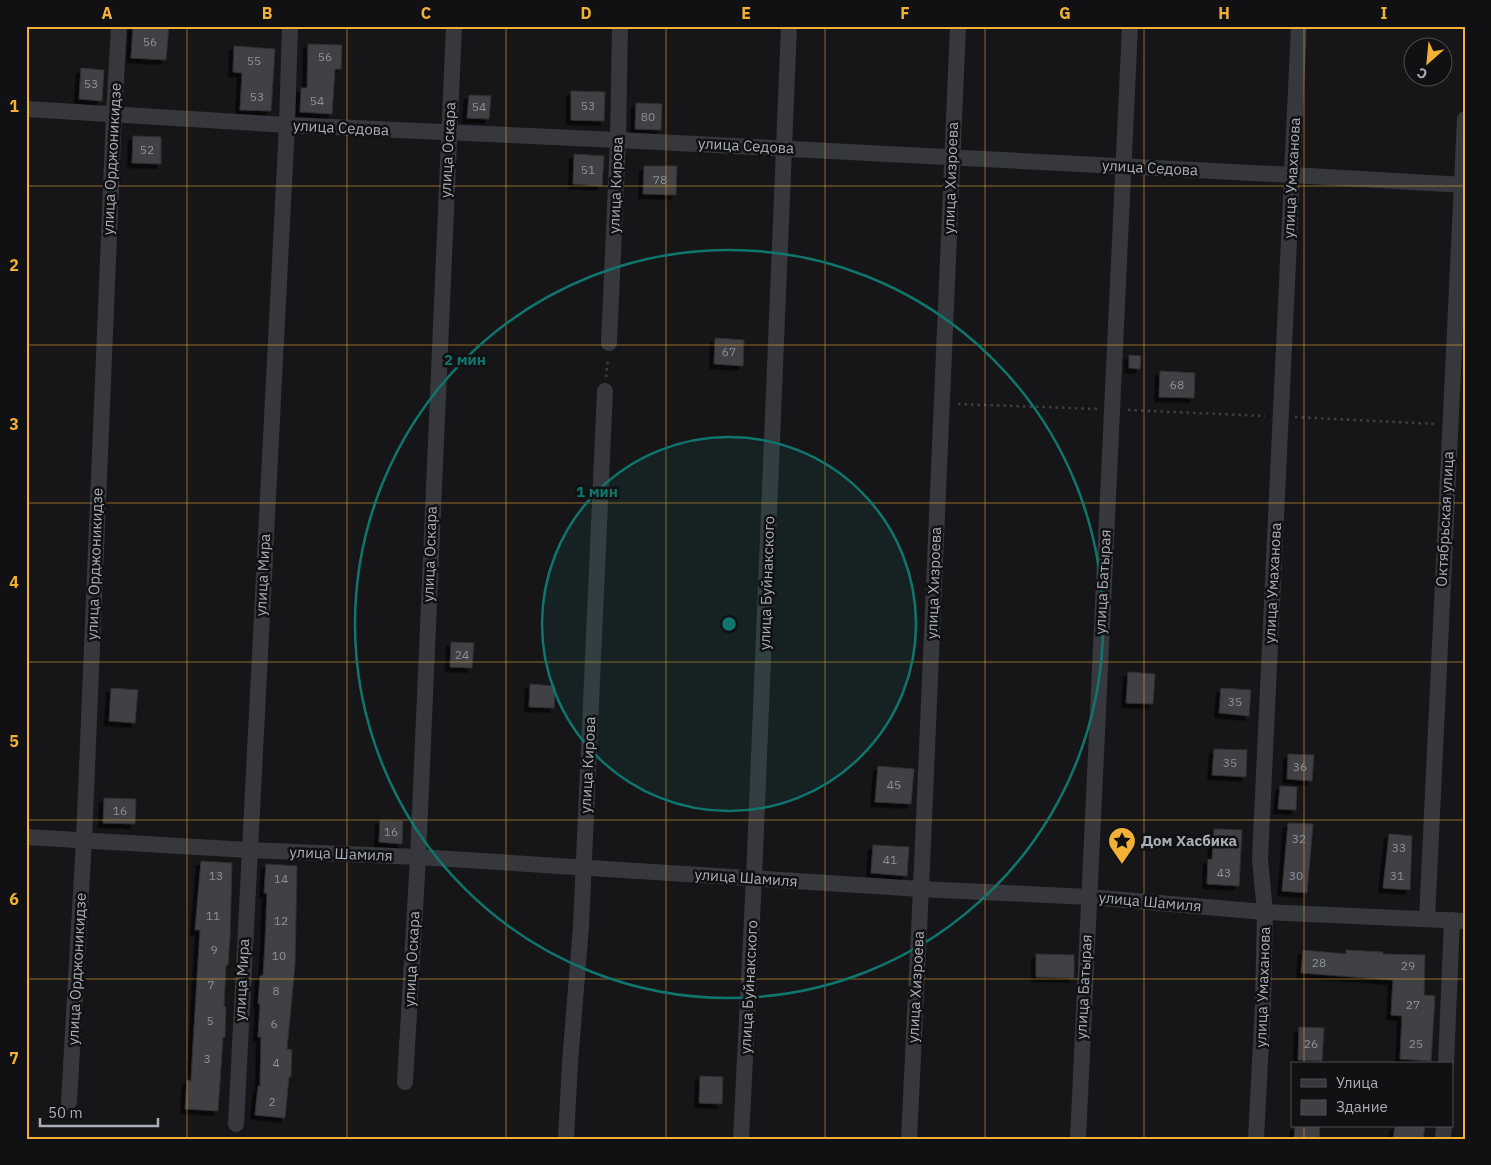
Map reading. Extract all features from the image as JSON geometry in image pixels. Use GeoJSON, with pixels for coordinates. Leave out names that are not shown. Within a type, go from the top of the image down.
{"type":"FeatureCollection","features":[{"type":"Feature","properties":{"kind":"street","name":"улица Орджоникидзе"},"geometry":{"type":"LineString","coordinates":[[69,1102],[84,840],[119,26]]}},
{"type":"Feature","properties":{"kind":"street","name":"улица Мира"},"geometry":{"type":"LineString","coordinates":[[236,1124],[287,125],[290,26]]}},
{"type":"Feature","properties":{"kind":"street","name":"улица Оскара"},"geometry":{"type":"LineString","coordinates":[[405,1082],[418,857],[454,26]]}},
{"type":"Feature","properties":{"kind":"street","name":"улица Кирова"},"geometry":{"type":"LineString","coordinates":[[609,344],[618,140],[620,26]]}},
{"type":"Feature","properties":{"kind":"street","name":"улица Буйнакского"},"geometry":{"type":"LineString","coordinates":[[741,1139],[785,149],[788,26]]}},
{"type":"Feature","properties":{"kind":"street","name":"улица Хизроева"},"geometry":{"type":"LineString","coordinates":[[908,1139],[921,889],[958,26]]}},
{"type":"Feature","properties":{"kind":"street","name":"улица Батырая"},"geometry":{"type":"LineString","coordinates":[[1078,1139],[1130,26]]}},
{"type":"Feature","properties":{"kind":"street","name":"улица Умаханова"},"geometry":{"type":"LineString","coordinates":[[1256,1139],[1263,1003],[1265,912],[1260,858],[1300,26]]}},
{"type":"Feature","properties":{"kind":"street","name":"улица Седова"},"geometry":{"type":"LineString","coordinates":[[26,109],[287,125],[952,157],[1463,185]]}},
{"type":"Feature","properties":{"kind":"street","name":"Октябрьская улица"},"geometry":{"type":"LineString","coordinates":[[1427,919],[1449,424],[1465,119]]}},
{"type":"Feature","properties":{"kind":"street","name":"улица Кирова"},"geometry":{"type":"LineString","coordinates":[[566,1139],[581,926],[605,391]]}},
{"type":"Feature","properties":{"kind":"street","name":"улица Шамиля"},"geometry":{"type":"LineString","coordinates":[[26,837],[249,850],[418,857],[921,889],[1088,897],[1265,912],[1459,921]]}},
{"type":"Feature","properties":{"kind":"street"},"geometry":{"type":"LineString","coordinates":[[1446,1062],[1459,921]]}},
{"type":"Feature","properties":{"kind":"path"},"geometry":{"type":"LineString","coordinates":[[605,391],[609,344]]}},
{"type":"Feature","properties":{"kind":"path"},"geometry":{"type":"LineString","coordinates":[[942,404],[1449,424]]}},
{"type":"Feature","properties":{"kind":"building"},"geometry":{"type":"Polygon","coordinates":[[[133,26],[169,26],[166,60],[131,58],[133,26]]]}},
{"type":"Feature","properties":{"kind":"building"},"geometry":{"type":"Polygon","coordinates":[[[308,44],[342,45],[341,69],[335,69],[332,114],[300,112],[301,88],[307,88],[308,44]]]}},
{"type":"Feature","properties":{"kind":"building"},"geometry":{"type":"Polygon","coordinates":[[[234,46],[275,49],[271,111],[240,110],[242,73],[233,72],[234,46]]]}},
{"type":"Feature","properties":{"kind":"building"},"geometry":{"type":"Polygon","coordinates":[[[81,68],[104,70],[102,101],[79,99],[81,68]]]}},
{"type":"Feature","properties":{"kind":"building"},"geometry":{"type":"Polygon","coordinates":[[[571,91],[605,92],[604,121],[571,120],[571,91]]]}},
{"type":"Feature","properties":{"kind":"building"},"geometry":{"type":"Polygon","coordinates":[[[469,95],[491,96],[489,119],[467,118],[469,95]]]}},
{"type":"Feature","properties":{"kind":"building"},"geometry":{"type":"Polygon","coordinates":[[[636,103],[662,104],[661,130],[635,129],[636,103]]]}},
{"type":"Feature","properties":{"kind":"building"},"geometry":{"type":"Polygon","coordinates":[[[133,136],[161,137],[161,164],[132,163],[133,136]]]}},
{"type":"Feature","properties":{"kind":"building"},"geometry":{"type":"Polygon","coordinates":[[[574,154],[604,156],[602,186],[573,184],[574,154]]]}},
{"type":"Feature","properties":{"kind":"building"},"geometry":{"type":"Polygon","coordinates":[[[644,166],[677,166],[676,195],[643,194],[644,166]]]}},
{"type":"Feature","properties":{"kind":"building"},"geometry":{"type":"Polygon","coordinates":[[[715,338],[744,340],[743,366],[714,364],[715,338]]]}},
{"type":"Feature","properties":{"kind":"building"},"geometry":{"type":"Polygon","coordinates":[[[1129,355],[1141,356],[1140,369],[1129,368],[1129,355]]]}},
{"type":"Feature","properties":{"kind":"building"},"geometry":{"type":"Polygon","coordinates":[[[1160,371],[1195,373],[1194,398],[1159,397],[1160,371]]]}},
{"type":"Feature","properties":{"kind":"building"},"geometry":{"type":"Polygon","coordinates":[[[451,642],[474,643],[472,668],[450,667],[451,642]]]}},
{"type":"Feature","properties":{"kind":"building"},"geometry":{"type":"Polygon","coordinates":[[[1128,672],[1155,674],[1153,704],[1126,703],[1128,672]]]}},
{"type":"Feature","properties":{"kind":"building"},"geometry":{"type":"Polygon","coordinates":[[[530,684],[555,686],[554,708],[529,707],[530,684]]]}},
{"type":"Feature","properties":{"kind":"building"},"geometry":{"type":"Polygon","coordinates":[[[111,688],[138,690],[135,723],[109,721],[111,688]]]}},
{"type":"Feature","properties":{"kind":"building"},"geometry":{"type":"Polygon","coordinates":[[[1221,688],[1251,690],[1249,716],[1219,713],[1221,688]]]}},
{"type":"Feature","properties":{"kind":"building"},"geometry":{"type":"Polygon","coordinates":[[[1214,749],[1247,750],[1246,777],[1212,775],[1214,749]]]}},
{"type":"Feature","properties":{"kind":"building"},"geometry":{"type":"Polygon","coordinates":[[[1288,754],[1314,755],[1312,781],[1287,779],[1288,754]]]}},
{"type":"Feature","properties":{"kind":"building"},"geometry":{"type":"Polygon","coordinates":[[[878,766],[914,769],[911,804],[875,802],[878,766]]]}},
{"type":"Feature","properties":{"kind":"building"},"geometry":{"type":"Polygon","coordinates":[[[1280,786],[1297,787],[1296,810],[1278,809],[1280,786]]]}},
{"type":"Feature","properties":{"kind":"building"},"geometry":{"type":"Polygon","coordinates":[[[104,798],[136,799],[135,824],[103,823],[104,798]]]}},
{"type":"Feature","properties":{"kind":"building"},"geometry":{"type":"Polygon","coordinates":[[[380,820],[403,821],[402,844],[379,842],[380,820]]]}},
{"type":"Feature","properties":{"kind":"building"},"geometry":{"type":"Polygon","coordinates":[[[1288,823],[1313,824],[1307,893],[1282,891],[1288,823]]]}},
{"type":"Feature","properties":{"kind":"building"},"geometry":{"type":"Polygon","coordinates":[[[1214,829],[1242,830],[1239,886],[1207,884],[1208,859],[1212,860],[1214,829]]]}},
{"type":"Feature","properties":{"kind":"building"},"geometry":{"type":"Polygon","coordinates":[[[1389,834],[1412,836],[1410,890],[1383,888],[1389,834]]]}},
{"type":"Feature","properties":{"kind":"building"},"geometry":{"type":"Polygon","coordinates":[[[873,845],[909,847],[907,876],[871,873],[873,845]]]}},
{"type":"Feature","properties":{"kind":"building"},"geometry":{"type":"Polygon","coordinates":[[[201,861],[232,863],[230,937],[228,965],[226,965],[224,1006],[226,1007],[225,1037],[223,1037],[218,1111],[185,1109],[187,1080],[191,1081],[200,930],[195,930],[201,861]]]}},
{"type":"Feature","properties":{"kind":"building"},"geometry":{"type":"Polygon","coordinates":[[[266,864],[297,866],[295,965],[287,1049],[292,1050],[291,1077],[289,1077],[285,1118],[255,1115],[258,1086],[260,1086],[261,1037],[258,1037],[260,1004],[258,1004],[260,976],[263,976],[265,943],[267,893],[264,893],[266,864]]]}},
{"type":"Feature","properties":{"kind":"building"},"geometry":{"type":"Polygon","coordinates":[[[1303,950],[1346,954],[1346,950],[1383,952],[1383,954],[1425,955],[1424,995],[1435,996],[1431,1061],[1400,1059],[1402,1016],[1391,1015],[1393,980],[1301,973],[1303,950]]]}},
{"type":"Feature","properties":{"kind":"building"},"geometry":{"type":"Polygon","coordinates":[[[1036,954],[1074,955],[1074,978],[1036,977],[1036,954]]]}},
{"type":"Feature","properties":{"kind":"building"},"geometry":{"type":"Polygon","coordinates":[[[1299,1027],[1324,1028],[1322,1061],[1298,1060],[1299,1027]]]}},
{"type":"Feature","properties":{"kind":"building"},"geometry":{"type":"Polygon","coordinates":[[[700,1076],[723,1077],[722,1104],[699,1103],[700,1076]]]}},
{"type":"Feature","properties":{"kind":"building"},"geometry":{"type":"Polygon","coordinates":[[[1295,1128],[1320,1128],[1319,1139],[1294,1139],[1295,1128]]]}},
{"type":"Feature","properties":{"kind":"building"},"geometry":{"type":"Polygon","coordinates":[[[1395,1128],[1425,1128],[1423,1139],[1393,1139],[1395,1128]]]}},
{"type":"Feature","properties":{"kind":"place","name":"Дом Хасбика"},"geometry":{"type":"Point","coordinates":[1122,865]}}]}
